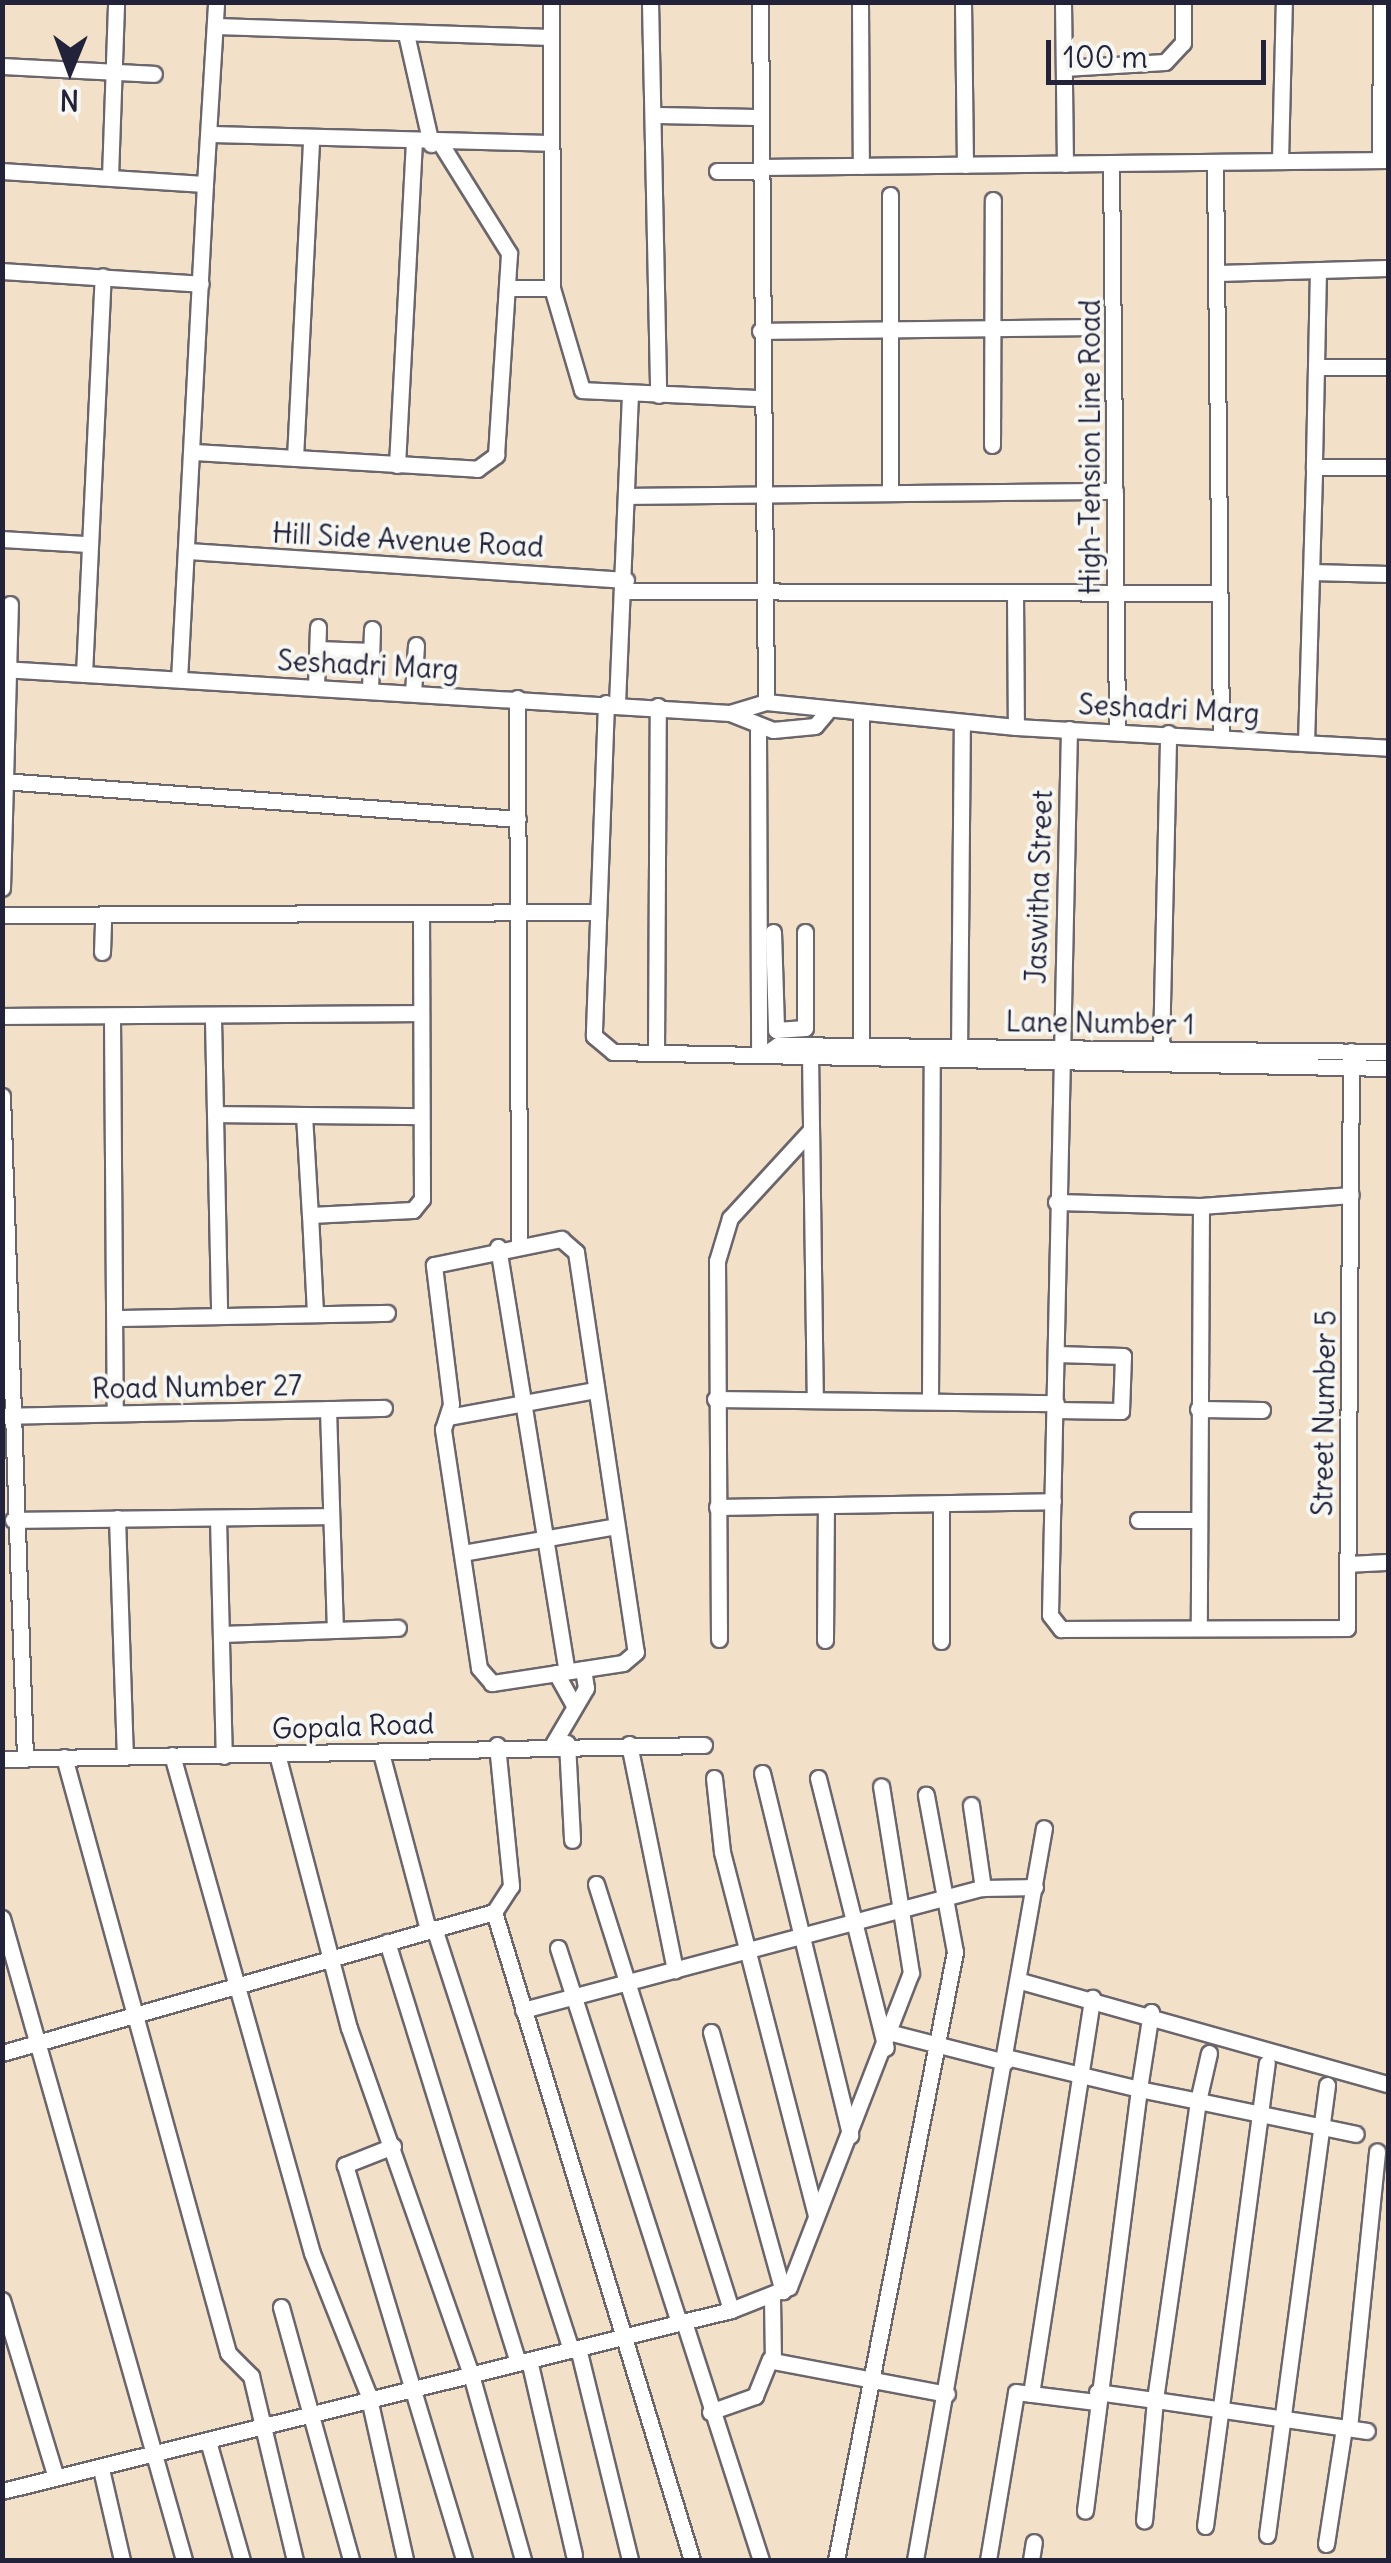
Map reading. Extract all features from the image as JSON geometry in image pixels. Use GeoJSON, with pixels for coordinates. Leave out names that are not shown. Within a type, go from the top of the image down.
{"type":"FeatureCollection","features":[{"type":"Feature","properties":{"kind":"street"},"geometry":{"type":"LineString","coordinates":[[110,178],[116,2]]}},
{"type":"Feature","properties":{"kind":"street"},"geometry":{"type":"LineString","coordinates":[[179,679],[216,2]]}},
{"type":"Feature","properties":{"kind":"street"},"geometry":{"type":"LineString","coordinates":[[551,2],[552,288],[582,390],[760,398]]}},
{"type":"Feature","properties":{"kind":"street"},"geometry":{"type":"LineString","coordinates":[[650,2],[658,395]]}},
{"type":"Feature","properties":{"kind":"street"},"geometry":{"type":"LineString","coordinates":[[760,2],[760,494],[766,702]]}},
{"type":"Feature","properties":{"kind":"street"},"geometry":{"type":"LineString","coordinates":[[860,2],[861,166]]}},
{"type":"Feature","properties":{"kind":"street"},"geometry":{"type":"LineString","coordinates":[[964,2],[965,165]]}},
{"type":"Feature","properties":{"kind":"street"},"geometry":{"type":"LineString","coordinates":[[1063,2],[1065,164]]}},
{"type":"Feature","properties":{"kind":"street"},"geometry":{"type":"LineString","coordinates":[[1064,68],[1165,62],[1183,44],[1183,2]]}},
{"type":"Feature","properties":{"kind":"street"},"geometry":{"type":"LineString","coordinates":[[1280,161],[1284,2]]}},
{"type":"Feature","properties":{"kind":"street"},"geometry":{"type":"LineString","coordinates":[[717,171],[1384,160],[1381,2]]}},
{"type":"Feature","properties":{"kind":"street"},"geometry":{"type":"LineString","coordinates":[[216,26],[551,37]]}},
{"type":"Feature","properties":{"kind":"street"},"geometry":{"type":"LineString","coordinates":[[397,464],[429,144],[406,34]]}},
{"type":"Feature","properties":{"kind":"street"},"geometry":{"type":"LineString","coordinates":[[2,66],[154,74]]}},
{"type":"Feature","properties":{"kind":"street"},"geometry":{"type":"LineString","coordinates":[[653,116],[760,117]]}},
{"type":"Feature","properties":{"kind":"street"},"geometry":{"type":"LineString","coordinates":[[210,134],[429,144],[552,143]]}},
{"type":"Feature","properties":{"kind":"street"},"geometry":{"type":"LineString","coordinates":[[295,458],[311,139]]}},
{"type":"Feature","properties":{"kind":"street"},"geometry":{"type":"LineString","coordinates":[[194,452],[477,469],[496,455],[510,253],[429,144]]}},
{"type":"Feature","properties":{"kind":"street"},"geometry":{"type":"LineString","coordinates":[[1214,162],[1221,736]]}},
{"type":"Feature","properties":{"kind":"street","name":"High-Tension Line Road"},"geometry":{"type":"LineString","coordinates":[[1111,163],[1117,731]]}},
{"type":"Feature","properties":{"kind":"street"},"geometry":{"type":"LineString","coordinates":[[2,170],[205,184]]}},
{"type":"Feature","properties":{"kind":"street"},"geometry":{"type":"LineString","coordinates":[[890,196],[890,492]]}},
{"type":"Feature","properties":{"kind":"street"},"geometry":{"type":"LineString","coordinates":[[992,445],[989,328],[993,200]]}},
{"type":"Feature","properties":{"kind":"street"},"geometry":{"type":"LineString","coordinates":[[1217,272],[1388,268]]}},
{"type":"Feature","properties":{"kind":"street"},"geometry":{"type":"LineString","coordinates":[[1306,743],[1318,270]]}},
{"type":"Feature","properties":{"kind":"street"},"geometry":{"type":"LineString","coordinates":[[2,288],[3,272],[201,284]]}},
{"type":"Feature","properties":{"kind":"street"},"geometry":{"type":"LineString","coordinates":[[84,674],[84,544],[102,276]]}},
{"type":"Feature","properties":{"kind":"street"},"geometry":{"type":"LineString","coordinates":[[507,288],[552,288]]}},
{"type":"Feature","properties":{"kind":"street"},"geometry":{"type":"LineString","coordinates":[[760,331],[1089,327]]}},
{"type":"Feature","properties":{"kind":"street"},"geometry":{"type":"LineString","coordinates":[[1316,366],[1388,367]]}},
{"type":"Feature","properties":{"kind":"street"},"geometry":{"type":"LineString","coordinates":[[630,394],[625,585],[611,704],[596,912],[594,1036],[613,1052],[762,1054],[810,1062],[932,1055],[959,1064],[1351,1060],[1388,1068]]}},
{"type":"Feature","properties":{"kind":"street"},"geometry":{"type":"LineString","coordinates":[[1314,466],[1388,467]]}},
{"type":"Feature","properties":{"kind":"street"},"geometry":{"type":"LineString","coordinates":[[628,496],[1116,491]]}},
{"type":"Feature","properties":{"kind":"street"},"geometry":{"type":"LineString","coordinates":[[2,539],[84,544]]}},
{"type":"Feature","properties":{"kind":"street","name":"Hill Side Avenue Road"},"geometry":{"type":"LineString","coordinates":[[188,552],[625,585],[1015,594],[1220,593]]}},
{"type":"Feature","properties":{"kind":"street"},"geometry":{"type":"LineString","coordinates":[[1311,572],[1388,574]]}},
{"type":"Feature","properties":{"kind":"street"},"geometry":{"type":"LineString","coordinates":[[1015,594],[1016,728]]}},
{"type":"Feature","properties":{"kind":"street"},"geometry":{"type":"LineString","coordinates":[[2,888],[5,669],[10,604]]}},
{"type":"Feature","properties":{"kind":"street"},"geometry":{"type":"LineString","coordinates":[[316,687],[318,627]]}},
{"type":"Feature","properties":{"kind":"street"},"geometry":{"type":"LineString","coordinates":[[370,690],[372,629]]}},
{"type":"Feature","properties":{"kind":"street"},"geometry":{"type":"LineString","coordinates":[[412,693],[416,645]]}},
{"type":"Feature","properties":{"kind":"street"},"geometry":{"type":"LineString","coordinates":[[318,649],[371,651]]}},
{"type":"Feature","properties":{"kind":"street","name":"Seshadri Marg"},"geometry":{"type":"LineString","coordinates":[[5,669],[730,713],[766,702],[826,712],[1016,728],[1168,733],[1388,748]]}},
{"type":"Feature","properties":{"kind":"street"},"geometry":{"type":"LineString","coordinates":[[517,698],[519,1244]]}},
{"type":"Feature","properties":{"kind":"street"},"geometry":{"type":"LineString","coordinates":[[656,1053],[658,706]]}},
{"type":"Feature","properties":{"kind":"street","name":"Seshadri Marg"},"geometry":{"type":"LineString","coordinates":[[730,713],[758,728],[815,726],[826,712]]}},
{"type":"Feature","properties":{"kind":"street"},"geometry":{"type":"LineString","coordinates":[[861,714],[861,1045]]}},
{"type":"Feature","properties":{"kind":"street"},"geometry":{"type":"LineString","coordinates":[[959,1064],[962,722]]}},
{"type":"Feature","properties":{"kind":"street"},"geometry":{"type":"LineString","coordinates":[[758,728],[765,973],[762,1054]]}},
{"type":"Feature","properties":{"kind":"street","name":"Jaswitha Street"},"geometry":{"type":"LineString","coordinates":[[1069,728],[1056,1202],[1055,1624],[1199,1627]]}},
{"type":"Feature","properties":{"kind":"street"},"geometry":{"type":"LineString","coordinates":[[1162,1049],[1168,733]]}},
{"type":"Feature","properties":{"kind":"street"},"geometry":{"type":"LineString","coordinates":[[5,781],[518,819]]}},
{"type":"Feature","properties":{"kind":"street"},"geometry":{"type":"LineString","coordinates":[[2,915],[596,912]]}},
{"type":"Feature","properties":{"kind":"street"},"geometry":{"type":"LineString","coordinates":[[310,1215],[418,1206],[421,913]]}},
{"type":"Feature","properties":{"kind":"street"},"geometry":{"type":"LineString","coordinates":[[102,952],[103,915]]}},
{"type":"Feature","properties":{"kind":"street"},"geometry":{"type":"LineString","coordinates":[[773,932],[765,973],[772,1028],[802,1030],[805,932]]}},
{"type":"Feature","properties":{"kind":"street"},"geometry":{"type":"LineString","coordinates":[[765,973],[805,973]]}},
{"type":"Feature","properties":{"kind":"street"},"geometry":{"type":"LineString","coordinates":[[2,1016],[213,1019],[421,1012]]}},
{"type":"Feature","properties":{"kind":"street"},"geometry":{"type":"LineString","coordinates":[[112,1018],[115,1413]]}},
{"type":"Feature","properties":{"kind":"street"},"geometry":{"type":"LineString","coordinates":[[213,1019],[219,1316]]}},
{"type":"Feature","properties":{"kind":"street"},"geometry":{"type":"LineString","coordinates":[[810,1045],[816,1399]]}},
{"type":"Feature","properties":{"kind":"street","name":"Lane Number 1"},"geometry":{"type":"LineString","coordinates":[[762,1054],[810,1045],[861,1045],[932,1055],[960,1046],[1162,1049],[1351,1060],[1388,1052]]}},
{"type":"Feature","properties":{"kind":"street"},"geometry":{"type":"LineString","coordinates":[[930,1398],[932,1055]]}},
{"type":"Feature","properties":{"kind":"street","name":"Street Number 5"},"geometry":{"type":"LineString","coordinates":[[1199,1627],[1346,1628],[1351,1060]]}},
{"type":"Feature","properties":{"kind":"street"},"geometry":{"type":"LineString","coordinates":[[2,1096],[6,1416],[25,1759]]}},
{"type":"Feature","properties":{"kind":"street"},"geometry":{"type":"LineString","coordinates":[[215,1114],[421,1116]]}},
{"type":"Feature","properties":{"kind":"street"},"geometry":{"type":"LineString","coordinates":[[304,1115],[315,1313]]}},
{"type":"Feature","properties":{"kind":"street"},"geometry":{"type":"LineString","coordinates":[[719,1639],[716,1399],[721,1238],[810,1130]]}},
{"type":"Feature","properties":{"kind":"street"},"geometry":{"type":"LineString","coordinates":[[1056,1202],[1201,1206],[1351,1195]]}},
{"type":"Feature","properties":{"kind":"street"},"geometry":{"type":"LineString","coordinates":[[1199,1627],[1201,1206]]}},
{"type":"Feature","properties":{"kind":"street"},"geometry":{"type":"LineString","coordinates":[[562,1239],[574,1247],[636,1652],[623,1664],[485,1680],[462,1553],[434,1264],[498,1248],[562,1239]]}},
{"type":"Feature","properties":{"kind":"street"},"geometry":{"type":"LineString","coordinates":[[498,1248],[574,1706]]}},
{"type":"Feature","properties":{"kind":"street"},"geometry":{"type":"LineString","coordinates":[[115,1318],[387,1312]]}},
{"type":"Feature","properties":{"kind":"street"},"geometry":{"type":"LineString","coordinates":[[716,1399],[930,1398],[1121,1410],[1124,1356],[1056,1354]]}},
{"type":"Feature","properties":{"kind":"street"},"geometry":{"type":"LineString","coordinates":[[448,1417],[595,1390]]}},
{"type":"Feature","properties":{"kind":"street","name":"Road Number 27"},"geometry":{"type":"LineString","coordinates":[[6,1416],[384,1408]]}},
{"type":"Feature","properties":{"kind":"street"},"geometry":{"type":"LineString","coordinates":[[328,1409],[335,1630]]}},
{"type":"Feature","properties":{"kind":"street"},"geometry":{"type":"LineString","coordinates":[[1198,1409],[1262,1410]]}},
{"type":"Feature","properties":{"kind":"street"},"geometry":{"type":"LineString","coordinates":[[1181,1479],[1198,1479]]}},
{"type":"Feature","properties":{"kind":"street"},"geometry":{"type":"LineString","coordinates":[[717,1507],[1053,1501]]}},
{"type":"Feature","properties":{"kind":"street"},"geometry":{"type":"LineString","coordinates":[[940,1504],[941,1641]]}},
{"type":"Feature","properties":{"kind":"street"},"geometry":{"type":"LineString","coordinates":[[825,1640],[826,1506]]}},
{"type":"Feature","properties":{"kind":"street"},"geometry":{"type":"LineString","coordinates":[[13,1520],[331,1516]]}},
{"type":"Feature","properties":{"kind":"street"},"geometry":{"type":"LineString","coordinates":[[117,1518],[126,1756]]}},
{"type":"Feature","properties":{"kind":"street"},"geometry":{"type":"LineString","coordinates":[[218,1518],[224,1756]]}},
{"type":"Feature","properties":{"kind":"street"},"geometry":{"type":"LineString","coordinates":[[1138,1520],[1198,1520]]}},
{"type":"Feature","properties":{"kind":"street"},"geometry":{"type":"LineString","coordinates":[[462,1553],[616,1526]]}},
{"type":"Feature","properties":{"kind":"street"},"geometry":{"type":"LineString","coordinates":[[1348,1564],[1388,1562]]}},
{"type":"Feature","properties":{"kind":"street"},"geometry":{"type":"LineString","coordinates":[[222,1634],[398,1628]]}},
{"type":"Feature","properties":{"kind":"street"},"geometry":{"type":"LineString","coordinates":[[569,1671],[586,1688],[574,1706],[560,1744],[572,1840]]}},
{"type":"Feature","properties":{"kind":"street"},"geometry":{"type":"LineString","coordinates":[[629,1744],[675,1970]]}},
{"type":"Feature","properties":{"kind":"street"},"geometry":{"type":"LineString","coordinates":[[2,2053],[494,1912],[510,1886],[496,1745]]}},
{"type":"Feature","properties":{"kind":"street","name":"Gopala Road"},"geometry":{"type":"LineString","coordinates":[[2,1759],[381,1753],[496,1745],[704,1746]]}},
{"type":"Feature","properties":{"kind":"street"},"geometry":{"type":"LineString","coordinates":[[381,1753],[431,1929],[574,2348],[630,2560]]}},
{"type":"Feature","properties":{"kind":"street"},"geometry":{"type":"LineString","coordinates":[[277,1754],[332,1958],[470,2371],[522,2560]]}},
{"type":"Feature","properties":{"kind":"street"},"geometry":{"type":"LineString","coordinates":[[172,1755],[312,2253],[368,2394],[405,2560]]}},
{"type":"Feature","properties":{"kind":"street"},"geometry":{"type":"LineString","coordinates":[[64,1757],[228,2353],[251,2376],[295,2560]]}},
{"type":"Feature","properties":{"kind":"street"},"geometry":{"type":"LineString","coordinates":[[762,1772],[797,1940],[850,2135]]}},
{"type":"Feature","properties":{"kind":"street"},"geometry":{"type":"LineString","coordinates":[[714,1778],[748,1954],[816,2215]]}},
{"type":"Feature","properties":{"kind":"street"},"geometry":{"type":"LineString","coordinates":[[818,1778],[849,1926],[889,2040]]}},
{"type":"Feature","properties":{"kind":"street"},"geometry":{"type":"LineString","coordinates":[[710,2412],[756,2395],[770,2359],[777,2295],[850,2135],[911,1974],[906,1912],[881,1786]]}},
{"type":"Feature","properties":{"kind":"street"},"geometry":{"type":"LineString","coordinates":[[836,2560],[931,2044],[956,1952],[926,1795]]}},
{"type":"Feature","properties":{"kind":"street"},"geometry":{"type":"LineString","coordinates":[[971,1805],[983,1888]]}},
{"type":"Feature","properties":{"kind":"street"},"geometry":{"type":"LineString","coordinates":[[915,2560],[1006,2060],[1024,1982],[1044,1828]]}},
{"type":"Feature","properties":{"kind":"street"},"geometry":{"type":"LineString","coordinates":[[596,1884],[731,2310]]}},
{"type":"Feature","properties":{"kind":"street"},"geometry":{"type":"LineString","coordinates":[[523,2010],[748,1954],[983,1888],[1035,1887]]}},
{"type":"Feature","properties":{"kind":"street"},"geometry":{"type":"LineString","coordinates":[[494,1912],[630,2335],[692,2560]]}},
{"type":"Feature","properties":{"kind":"street"},"geometry":{"type":"LineString","coordinates":[[2,1918],[41,2044],[184,2560]]}},
{"type":"Feature","properties":{"kind":"street"},"geometry":{"type":"LineString","coordinates":[[386,1942],[524,2361],[574,2555]]}},
{"type":"Feature","properties":{"kind":"street"},"geometry":{"type":"LineString","coordinates":[[558,1948],[761,2560]]}},
{"type":"Feature","properties":{"kind":"street"},"geometry":{"type":"LineString","coordinates":[[1024,1982],[1151,2012],[1388,2084]]}},
{"type":"Feature","properties":{"kind":"street"},"geometry":{"type":"LineString","coordinates":[[1031,2394],[1092,1998]]}},
{"type":"Feature","properties":{"kind":"street"},"geometry":{"type":"LineString","coordinates":[[1084,2511],[1096,2397],[1151,2012]]}},
{"type":"Feature","properties":{"kind":"street"},"geometry":{"type":"LineString","coordinates":[[711,2032],[777,2295]]}},
{"type":"Feature","properties":{"kind":"street"},"geometry":{"type":"LineString","coordinates":[[889,2040],[931,2044],[1356,2134]]}},
{"type":"Feature","properties":{"kind":"street"},"geometry":{"type":"LineString","coordinates":[[1144,2522],[1155,2400],[1208,2053]]}},
{"type":"Feature","properties":{"kind":"street"},"geometry":{"type":"LineString","coordinates":[[1205,2526],[1267,2063]]}},
{"type":"Feature","properties":{"kind":"street"},"geometry":{"type":"LineString","coordinates":[[1266,2534],[1277,2424],[1327,2085]]}},
{"type":"Feature","properties":{"kind":"street"},"geometry":{"type":"LineString","coordinates":[[393,2146],[345,2163],[417,2388],[464,2560]]}},
{"type":"Feature","properties":{"kind":"street"},"geometry":{"type":"LineString","coordinates":[[1326,2544],[1346,2428],[1376,2151]]}},
{"type":"Feature","properties":{"kind":"street"},"geometry":{"type":"LineString","coordinates":[[2,2491],[54,2471],[101,2469],[208,2441],[314,2407],[417,2388],[470,2371],[731,2310],[777,2295]]}},
{"type":"Feature","properties":{"kind":"street"},"geometry":{"type":"LineString","coordinates":[[2,2300],[54,2471]]}},
{"type":"Feature","properties":{"kind":"street"},"geometry":{"type":"LineString","coordinates":[[281,2307],[314,2407],[351,2560]]}},
{"type":"Feature","properties":{"kind":"street"},"geometry":{"type":"LineString","coordinates":[[770,2359],[947,2394]]}},
{"type":"Feature","properties":{"kind":"street"},"geometry":{"type":"LineString","coordinates":[[988,2560],[1016,2392],[1155,2400],[1277,2424],[1367,2432]]}},
{"type":"Feature","properties":{"kind":"street"},"geometry":{"type":"LineString","coordinates":[[208,2441],[242,2560]]}},
{"type":"Feature","properties":{"kind":"street"},"geometry":{"type":"LineString","coordinates":[[101,2469],[122,2560]]}},
{"type":"Feature","properties":{"kind":"street"},"geometry":{"type":"LineString","coordinates":[[1031,2560],[1034,2542]]}}]}
